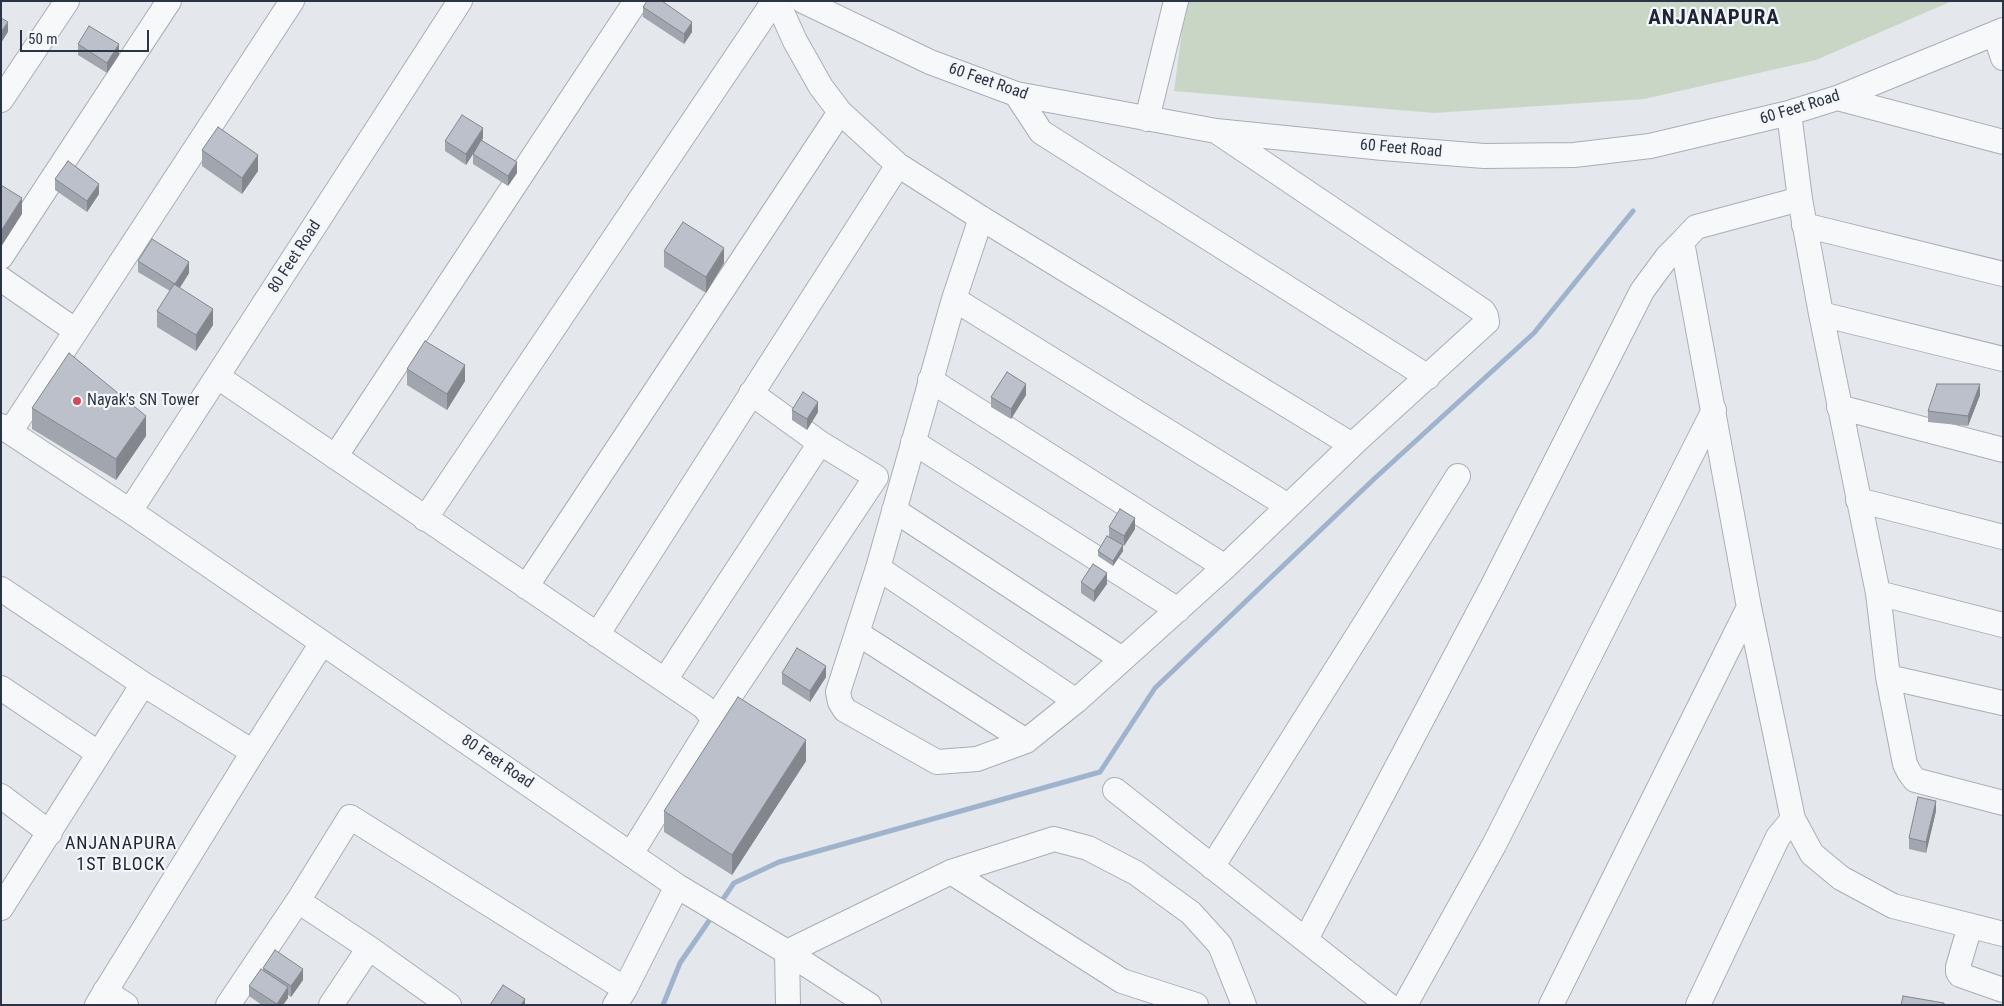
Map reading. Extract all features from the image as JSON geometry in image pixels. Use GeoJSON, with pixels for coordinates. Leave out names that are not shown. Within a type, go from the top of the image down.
{"type":"FeatureCollection","features":[{"type":"Feature","properties":{"kind":"street"},"geometry":{"type":"LineString","coordinates":[[1,100],[67,1]]}},
{"type":"Feature","properties":{"kind":"street"},"geometry":{"type":"LineString","coordinates":[[1,257],[169,1]]}},
{"type":"Feature","properties":{"kind":"street"},"geometry":{"type":"LineString","coordinates":[[6,429],[76,331],[292,1]]}},
{"type":"Feature","properties":{"kind":"street","name":"80 Feet Road"},"geometry":{"type":"LineString","coordinates":[[130,511],[460,1]]}},
{"type":"Feature","properties":{"kind":"street"},"geometry":{"type":"LineString","coordinates":[[335,457],[636,1]]}},
{"type":"Feature","properties":{"kind":"street"},"geometry":{"type":"LineString","coordinates":[[425,519],[776,1]]}},
{"type":"Feature","properties":{"kind":"street"},"geometry":{"type":"LineString","coordinates":[[776,1],[795,41],[817,79],[840,112],[898,165],[981,218],[1352,445]]}},
{"type":"Feature","properties":{"kind":"street"},"geometry":{"type":"LineString","coordinates":[[1147,119],[1176,1]]}},
{"type":"Feature","properties":{"kind":"street","name":"60 Feet Road"},"geometry":{"type":"LineString","coordinates":[[812,4],[930,62],[1016,94],[1216,131],[1484,156],[1574,155],[1650,146],[1789,113],[1837,98],[1999,32]]}},
{"type":"Feature","properties":{"kind":"street"},"geometry":{"type":"LineString","coordinates":[[1999,32],[2003,58]]}},
{"type":"Feature","properties":{"kind":"street"},"geometry":{"type":"LineString","coordinates":[[1016,94],[1041,132],[1428,377]]}},
{"type":"Feature","properties":{"kind":"street"},"geometry":{"type":"LineString","coordinates":[[1837,98],[2003,142]]}},
{"type":"Feature","properties":{"kind":"street"},"geometry":{"type":"LineString","coordinates":[[526,587],[840,112]]}},
{"type":"Feature","properties":{"kind":"street"},"geometry":{"type":"LineString","coordinates":[[1789,113],[1804,225],[1839,407],[1878,593],[1888,677],[1905,764],[1915,780],[2003,803]]}},
{"type":"Feature","properties":{"kind":"street"},"geometry":{"type":"LineString","coordinates":[[981,218],[930,380],[878,568],[838,692],[840,702],[845,710],[937,762],[977,759],[1026,741],[1076,701],[1225,567],[1352,445],[1487,322],[1483,311],[1216,131]]}},
{"type":"Feature","properties":{"kind":"street"},"geometry":{"type":"LineString","coordinates":[[597,635],[898,165]]}},
{"type":"Feature","properties":{"kind":"street"},"geometry":{"type":"LineString","coordinates":[[1306,939],[1492,585],[1642,291],[1667,257],[1696,227],[1800,199]]}},
{"type":"Feature","properties":{"kind":"street"},"geometry":{"type":"LineString","coordinates":[[1804,225],[2003,274]]}},
{"type":"Feature","properties":{"kind":"street"},"geometry":{"type":"LineString","coordinates":[[1682,242],[1749,607],[1793,819],[1812,854],[1840,878],[1893,906],[2003,934]]}},
{"type":"Feature","properties":{"kind":"street"},"geometry":{"type":"LineString","coordinates":[[1,279],[76,331]]}},
{"type":"Feature","properties":{"kind":"street"},"geometry":{"type":"LineString","coordinates":[[954,299],[1288,506]]}},
{"type":"Feature","properties":{"kind":"street"},"geometry":{"type":"LineString","coordinates":[[1821,314],[2003,359]]}},
{"type":"Feature","properties":{"kind":"street"},"geometry":{"type":"LineString","coordinates":[[218,377],[665,680],[704,707],[714,720]]}},
{"type":"Feature","properties":{"kind":"street"},"geometry":{"type":"LineString","coordinates":[[930,380],[1225,567]]}},
{"type":"Feature","properties":{"kind":"street"},"geometry":{"type":"LineString","coordinates":[[631,854],[714,720],[876,477],[820,443],[751,393]]}},
{"type":"Feature","properties":{"kind":"street"},"geometry":{"type":"LineString","coordinates":[[1839,407],[2003,450]]}},
{"type":"Feature","properties":{"kind":"street"},"geometry":{"type":"LineString","coordinates":[[1405,1005],[1494,845],[1714,410]]}},
{"type":"Feature","properties":{"kind":"street","name":"80 Feet Road"},"geometry":{"type":"LineString","coordinates":[[6,429],[130,511],[678,886],[787,952],[869,1005]]}},
{"type":"Feature","properties":{"kind":"street"},"geometry":{"type":"LineString","coordinates":[[913,442],[1178,610]]}},
{"type":"Feature","properties":{"kind":"street"},"geometry":{"type":"LineString","coordinates":[[665,680],[820,443]]}},
{"type":"Feature","properties":{"kind":"street"},"geometry":{"type":"LineString","coordinates":[[1212,866],[1458,476]]}},
{"type":"Feature","properties":{"kind":"street"},"geometry":{"type":"LineString","coordinates":[[1858,500],[2003,536]]}},
{"type":"Feature","properties":{"kind":"street"},"geometry":{"type":"LineString","coordinates":[[894,510],[1122,659]]}},
{"type":"Feature","properties":{"kind":"street"},"geometry":{"type":"LineString","coordinates":[[878,568],[1076,701]]}},
{"type":"Feature","properties":{"kind":"street"},"geometry":{"type":"LineString","coordinates":[[1,589],[143,684],[253,752]]}},
{"type":"Feature","properties":{"kind":"street"},"geometry":{"type":"LineString","coordinates":[[1878,593],[2003,624]]}},
{"type":"Feature","properties":{"kind":"street"},"geometry":{"type":"LineString","coordinates":[[1551,1005],[1749,607]]}},
{"type":"Feature","properties":{"kind":"street"},"geometry":{"type":"LineString","coordinates":[[858,633],[1026,741]]}},
{"type":"Feature","properties":{"kind":"street"},"geometry":{"type":"LineString","coordinates":[[126,1005],[101,998],[322,643]]}},
{"type":"Feature","properties":{"kind":"street"},"geometry":{"type":"LineString","coordinates":[[1888,677],[2003,703]]}},
{"type":"Feature","properties":{"kind":"street"},"geometry":{"type":"LineString","coordinates":[[1,908],[143,684]]}},
{"type":"Feature","properties":{"kind":"street"},"geometry":{"type":"LineString","coordinates":[[1,688],[98,753]]}},
{"type":"Feature","properties":{"kind":"street"},"geometry":{"type":"LineString","coordinates":[[1115,790],[1388,1005]]}},
{"type":"Feature","properties":{"kind":"street"},"geometry":{"type":"LineString","coordinates":[[1,796],[50,833]]}},
{"type":"Feature","properties":{"kind":"street"},"geometry":{"type":"LineString","coordinates":[[228,1005],[298,901],[350,817],[620,997],[678,886]]}},
{"type":"Feature","properties":{"kind":"street"},"geometry":{"type":"LineString","coordinates":[[1698,1005],[1778,837],[1793,819]]}},
{"type":"Feature","properties":{"kind":"street"},"geometry":{"type":"LineString","coordinates":[[788,1005],[787,952],[951,872],[1054,839],[1088,848],[1136,873],[1191,912],[1220,945],[1244,1005]]}},
{"type":"Feature","properties":{"kind":"street"},"geometry":{"type":"LineString","coordinates":[[951,872],[1122,981],[1196,1005]]}},
{"type":"Feature","properties":{"kind":"street"},"geometry":{"type":"LineString","coordinates":[[298,901],[449,1005]]}},
{"type":"Feature","properties":{"kind":"street"},"geometry":{"type":"LineString","coordinates":[[1970,926],[1958,972],[1960,975],[2003,990]]}},
{"type":"Feature","properties":{"kind":"street"},"geometry":{"type":"LineString","coordinates":[[331,1005],[368,948]]}},
{"type":"Feature","properties":{"kind":"green space"},"geometry":{"type":"Polygon","coordinates":[[[1186,1],[1952,1],[1816,60],[1644,99],[1434,113],[1174,91],[1186,1]]]}},
{"type":"Feature","properties":{"kind":"building"},"geometry":{"type":"Polygon","coordinates":[[[647,1],[662,1],[692,22],[684,34],[643,7],[647,1]]]}},
{"type":"Feature","properties":{"kind":"building"},"geometry":{"type":"Polygon","coordinates":[[[1,18],[8,22],[1,32],[1,18]]]}},
{"type":"Feature","properties":{"kind":"building"},"geometry":{"type":"Polygon","coordinates":[[[89,26],[119,44],[107,63],[78,44],[89,26]]]}},
{"type":"Feature","properties":{"kind":"building"},"geometry":{"type":"Polygon","coordinates":[[[462,115],[483,128],[466,154],[445,141],[462,115]]]}},
{"type":"Feature","properties":{"kind":"building"},"geometry":{"type":"Polygon","coordinates":[[[218,127],[258,155],[242,178],[202,150],[218,127]]]}},
{"type":"Feature","properties":{"kind":"building"},"geometry":{"type":"Polygon","coordinates":[[[481,140],[517,162],[508,176],[473,154],[481,140]]]}},
{"type":"Feature","properties":{"kind":"building"},"geometry":{"type":"Polygon","coordinates":[[[68,161],[99,184],[87,201],[55,179],[68,161]]]}},
{"type":"Feature","properties":{"kind":"building"},"geometry":{"type":"Polygon","coordinates":[[[1,185],[22,198],[1,231],[1,185]]]}},
{"type":"Feature","properties":{"kind":"building"},"geometry":{"type":"Polygon","coordinates":[[[683,222],[724,248],[706,277],[664,251],[683,222]]]}},
{"type":"Feature","properties":{"kind":"building"},"geometry":{"type":"Polygon","coordinates":[[[152,239],[189,262],[175,284],[138,261],[152,239]]]}},
{"type":"Feature","properties":{"kind":"building"},"geometry":{"type":"Polygon","coordinates":[[[174,284],[213,309],[196,335],[157,311],[174,284]]]}},
{"type":"Feature","properties":{"kind":"building"},"geometry":{"type":"Polygon","coordinates":[[[425,341],[465,365],[447,394],[407,369],[425,341]]]}},
{"type":"Feature","properties":{"kind":"building","name":"Nayak's SN Tower"},"geometry":{"type":"Polygon","coordinates":[[[69,353],[146,416],[116,459],[32,408],[69,353]]]}},
{"type":"Feature","properties":{"kind":"building"},"geometry":{"type":"Polygon","coordinates":[[[1007,372],[1026,384],[1011,409],[991,397],[1007,372]]]}},
{"type":"Feature","properties":{"kind":"building"},"geometry":{"type":"Polygon","coordinates":[[[1937,384],[1980,384],[1968,416],[1928,411],[1937,384]]]}},
{"type":"Feature","properties":{"kind":"building"},"geometry":{"type":"Polygon","coordinates":[[[803,392],[818,402],[807,419],[792,410],[803,392]]]}},
{"type":"Feature","properties":{"kind":"building"},"geometry":{"type":"Polygon","coordinates":[[[1120,509],[1135,518],[1124,536],[1109,527],[1120,509]]]}},
{"type":"Feature","properties":{"kind":"building"},"geometry":{"type":"Polygon","coordinates":[[[1107,536],[1123,545],[1113,561],[1098,551],[1107,536]]]}},
{"type":"Feature","properties":{"kind":"building"},"geometry":{"type":"Polygon","coordinates":[[[1093,564],[1107,573],[1094,591],[1081,582],[1093,564]]]}},
{"type":"Feature","properties":{"kind":"building"},"geometry":{"type":"Polygon","coordinates":[[[797,648],[826,666],[810,691],[782,673],[797,648]]]}},
{"type":"Feature","properties":{"kind":"building"},"geometry":{"type":"Polygon","coordinates":[[[738,697],[806,740],[732,855],[664,811],[738,697]]]}},
{"type":"Feature","properties":{"kind":"building"},"geometry":{"type":"Polygon","coordinates":[[[1918,797],[1936,801],[1926,842],[1909,838],[1918,797]]]}},
{"type":"Feature","properties":{"kind":"building"},"geometry":{"type":"Polygon","coordinates":[[[275,950],[303,969],[291,986],[263,968],[275,950]]]}},
{"type":"Feature","properties":{"kind":"building"},"geometry":{"type":"Polygon","coordinates":[[[261,969],[288,987],[277,1004],[249,986],[261,969]]]}},
{"type":"Feature","properties":{"kind":"building"},"geometry":{"type":"Polygon","coordinates":[[[503,985],[525,999],[521,1005],[490,1005],[503,985]]]}},
{"type":"Feature","properties":{"kind":"building"},"geometry":{"type":"Polygon","coordinates":[[[1903,996],[1944,1003],[1944,1005],[1901,1005],[1903,996]]]}},
{"type":"Feature","properties":{"kind":"waterway"},"geometry":{"type":"LineString","coordinates":[[719,905],[734,883],[779,862],[1100,772],[1155,688],[1374,479],[1534,333],[1633,211]]}},
{"type":"Feature","properties":{"kind":"waterway"},"geometry":{"type":"LineString","coordinates":[[663,1005],[680,963],[713,915]]}},
{"type":"Feature","properties":{"kind":"place","name":"Nayak's SN Tower"},"geometry":{"type":"Point","coordinates":[77,401]}},
{"type":"Feature","properties":{"kind":"district","name":"ANJANAPURA"},"geometry":{"type":"Point","coordinates":[1714,19]}},
{"type":"Feature","properties":{"kind":"district","name":"ANJANAPURA 1ST BLOCK"},"geometry":{"type":"Point","coordinates":[121,854]}}]}
